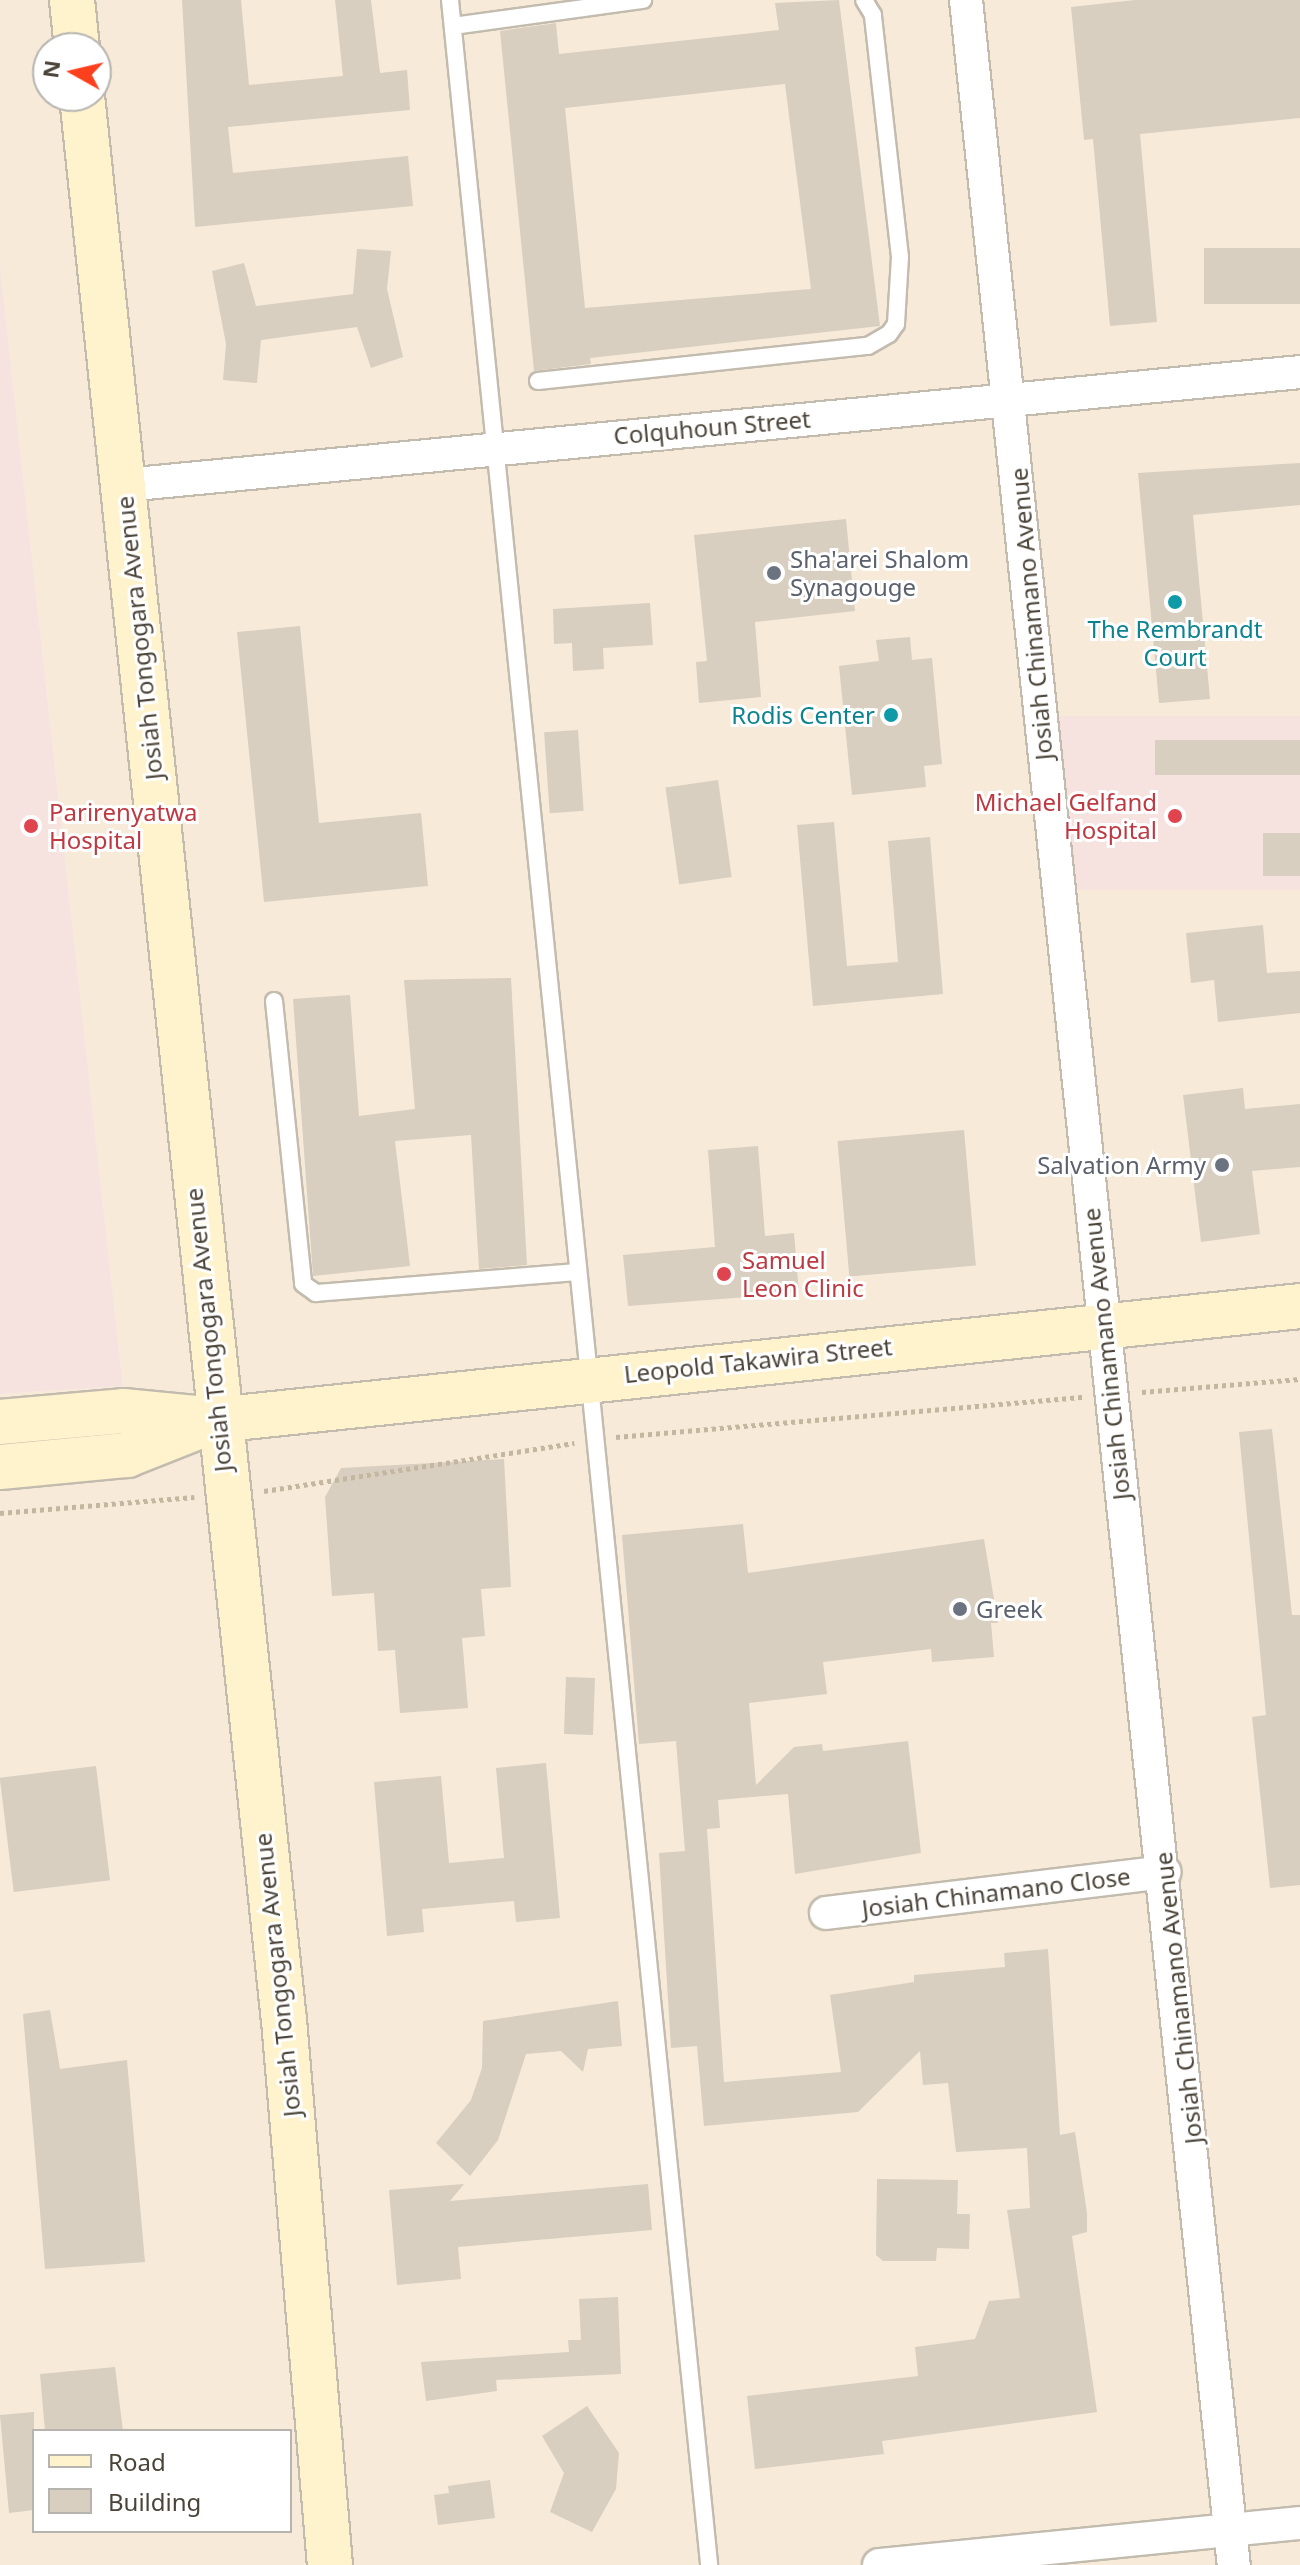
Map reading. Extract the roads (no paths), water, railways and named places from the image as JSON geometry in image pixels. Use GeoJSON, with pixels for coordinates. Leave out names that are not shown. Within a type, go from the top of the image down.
{"type":"FeatureCollection","features":[{"type":"Feature","properties":{"kind":"main road"},"geometry":{"type":"LineString","coordinates":[[72,0],[75,32]]}},
{"type":"Feature","properties":{"kind":"main road","name":"Josiah Tongogara Avenue"},"geometry":{"type":"LineString","coordinates":[[84,112],[125,485],[216,1420],[284,2020],[330,2565]]}},
{"type":"Feature","properties":{"kind":"main road","name":"Leopold Takawira Street"},"geometry":{"type":"LineString","coordinates":[[216,1420],[585,1377],[1300,1306]]}},
{"type":"Feature","properties":{"kind":"main road"},"geometry":{"type":"LineString","coordinates":[[0,1422],[123,1411],[216,1420]]}},
{"type":"Feature","properties":{"kind":"main road"},"geometry":{"type":"LineString","coordinates":[[0,1467],[127,1455],[216,1420]]}},
{"type":"Feature","properties":{"kind":"street","name":"Josiah Chinamano Avenue"},"geometry":{"type":"LineString","coordinates":[[966,0],[1010,399],[1102,1325],[1165,1872],[1234,2565]]}},
{"type":"Feature","properties":{"kind":"street","name":"Colquhoun Street"},"geometry":{"type":"LineString","coordinates":[[125,485],[493,447],[1300,372]]}},
{"type":"Feature","properties":{"kind":"street","name":"Josiah Chinamano Close"},"geometry":{"type":"LineString","coordinates":[[826,1913],[1165,1872]]}},
{"type":"Feature","properties":{"kind":"street"},"geometry":{"type":"LineString","coordinates":[[879,2565],[1300,2523]]}},
{"type":"Feature","properties":{"kind":"lane"},"geometry":{"type":"LineString","coordinates":[[450,0],[585,1377],[709,2565]]}},
{"type":"Feature","properties":{"kind":"lane"},"geometry":{"type":"LineString","coordinates":[[453,26],[643,0]]}},
{"type":"Feature","properties":{"kind":"lane"},"geometry":{"type":"LineString","coordinates":[[538,381],[868,346],[889,334],[896,324],[900,257],[873,15],[864,0]]}},
{"type":"Feature","properties":{"kind":"lane"},"geometry":{"type":"LineString","coordinates":[[274,1001],[303,1284],[316,1293],[575,1272]]}},
{"type":"Feature","properties":{"kind":"place","name":"Sha'arei Shalom Synagouge"},"geometry":{"type":"Point","coordinates":[774,573]}},
{"type":"Feature","properties":{"kind":"place","name":"The Rembrandt Court"},"geometry":{"type":"Point","coordinates":[1175,602]}},
{"type":"Feature","properties":{"kind":"place","name":"Rodis Center"},"geometry":{"type":"Point","coordinates":[891,715]}},
{"type":"Feature","properties":{"kind":"place","name":"Michael Gelfand Hospital"},"geometry":{"type":"Point","coordinates":[1175,816]}},
{"type":"Feature","properties":{"kind":"place","name":"Parirenyatwa Hospital"},"geometry":{"type":"Point","coordinates":[31,826]}},
{"type":"Feature","properties":{"kind":"place","name":"Salvation Army"},"geometry":{"type":"Point","coordinates":[1222,1165]}},
{"type":"Feature","properties":{"kind":"place","name":"Samuel Leon Clinic"},"geometry":{"type":"Point","coordinates":[724,1274]}},
{"type":"Feature","properties":{"kind":"place","name":"Greek"},"geometry":{"type":"Point","coordinates":[960,1609]}}]}
